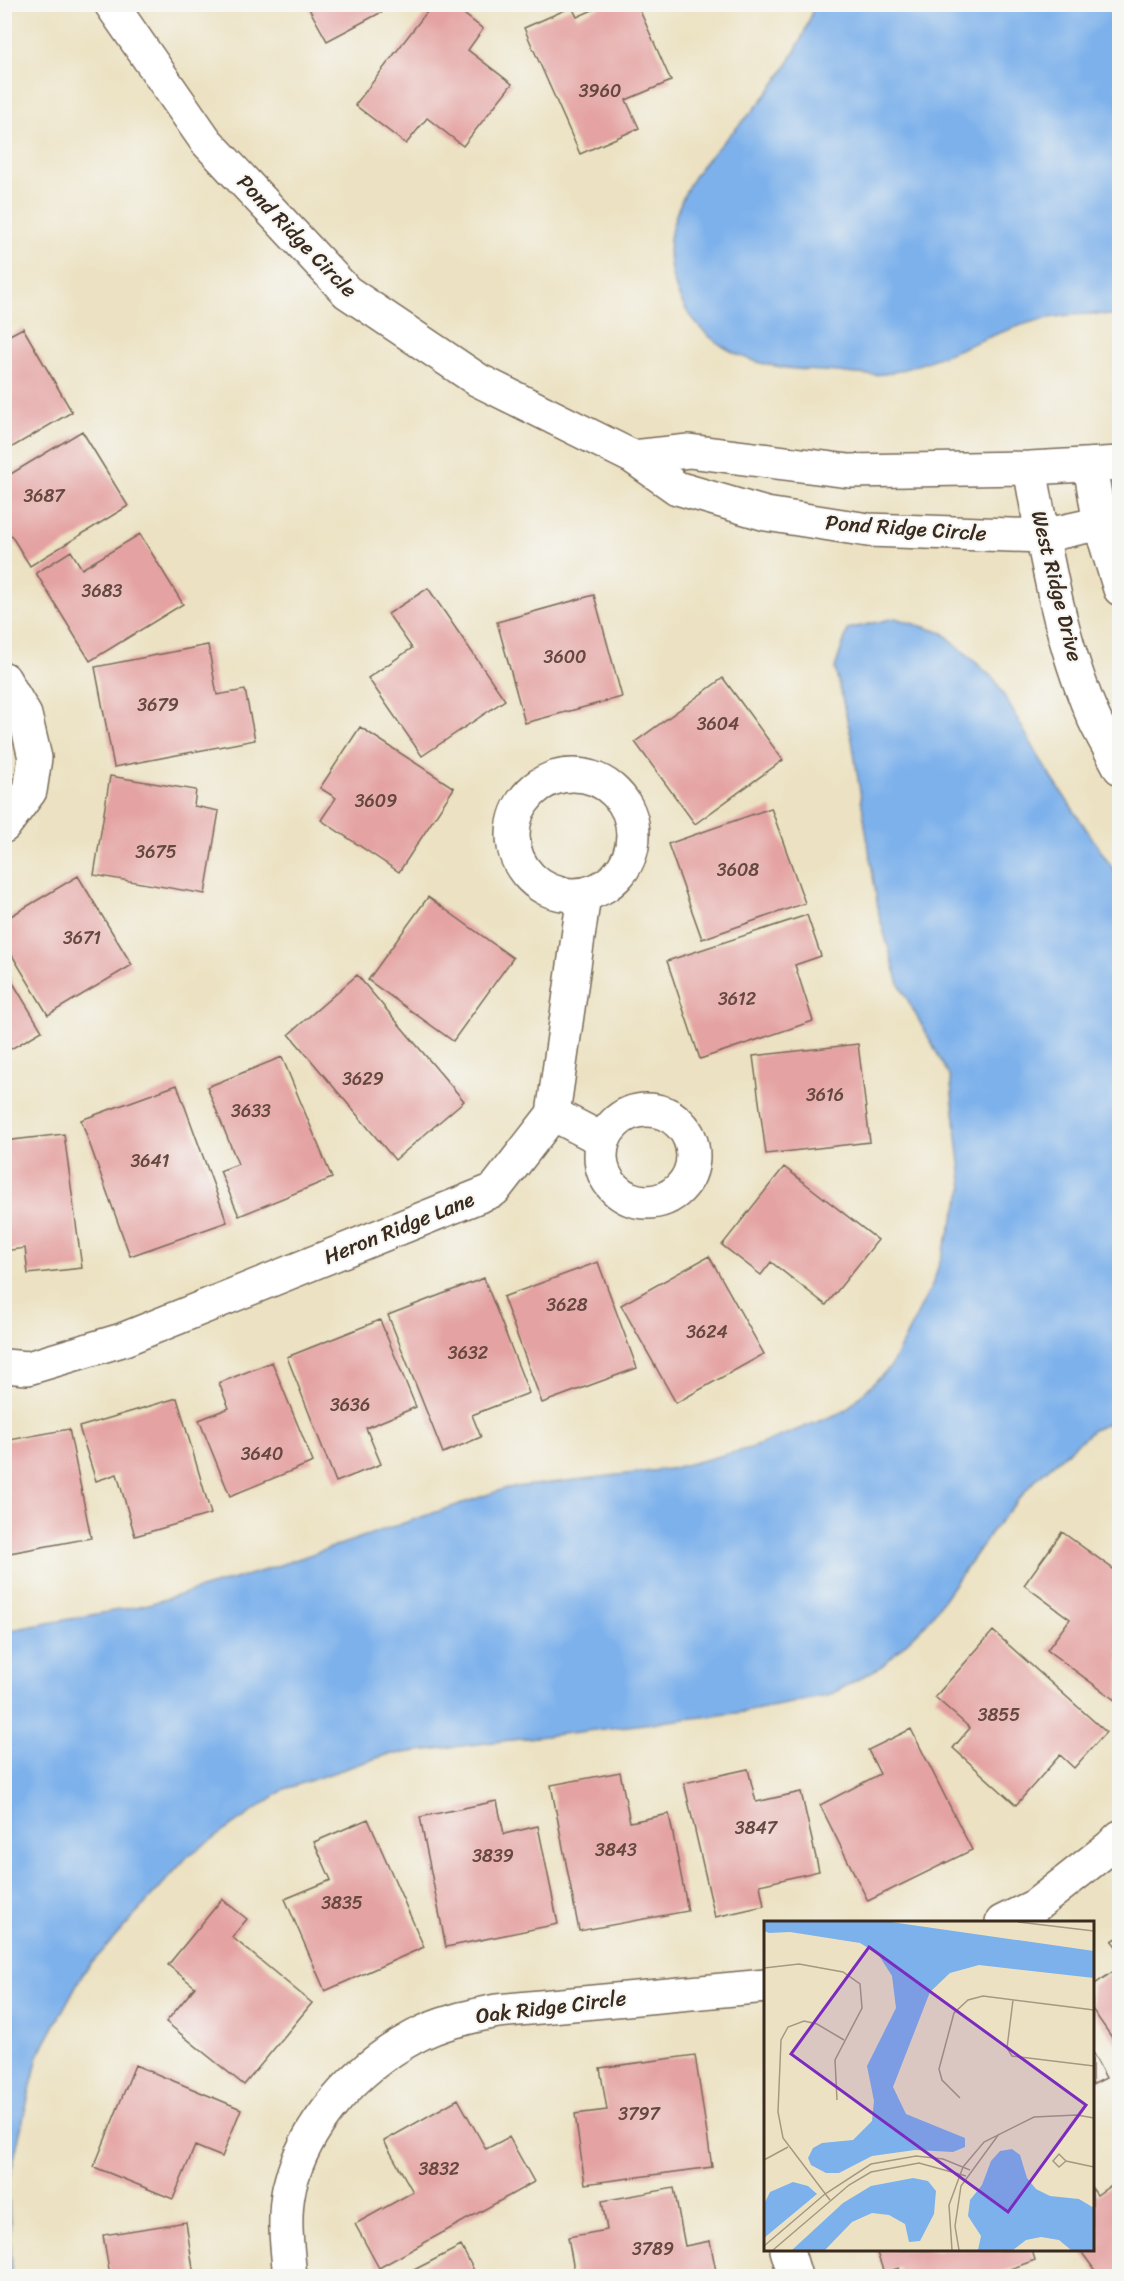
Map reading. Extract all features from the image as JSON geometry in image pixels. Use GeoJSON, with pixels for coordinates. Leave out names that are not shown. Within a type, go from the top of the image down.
{"type":"FeatureCollection","features":[{"type":"Feature","properties":{"kind":"street","name":"Pond Ridge Circle"},"geometry":{"type":"LineString","coordinates":[[111,4],[206,141],[347,292],[478,380],[633,457],[677,488],[766,514],[868,530],[1042,536],[1110,521]]}},
{"type":"Feature","properties":{"kind":"street"},"geometry":{"type":"LineString","coordinates":[[633,457],[689,451],[849,471],[1030,468],[1105,464],[1119,589]]}},
{"type":"Feature","properties":{"kind":"street","name":"West Ridge Drive"},"geometry":{"type":"LineString","coordinates":[[1030,468],[1042,536],[1064,633],[1092,714],[1119,768]]}},
{"type":"Feature","properties":{"kind":"street"},"geometry":{"type":"LineString","coordinates":[[4,679],[25,716],[35,758],[30,791],[4,826]]}},
{"type":"Feature","properties":{"kind":"street","name":"Heron Ridge Lane"},"geometry":{"type":"LineString","coordinates":[[4,1366],[28,1368],[122,1340],[494,1190],[553,1114],[584,895]]}},
{"type":"Feature","properties":{"kind":"street"},"geometry":{"type":"LineString","coordinates":[[553,1114],[603,1140]]}},
{"type":"Feature","properties":{"kind":"street"},"geometry":{"type":"LineString","coordinates":[[1006,1921],[1035,1906],[1110,1847],[1119,1837]]}},
{"type":"Feature","properties":{"kind":"street","name":"Oak Ridge Circle"},"geometry":{"type":"LineString","coordinates":[[290,2277],[286,2232],[289,2191],[301,2152],[320,2120],[379,2058],[415,2036],[458,2019],[497,2011],[764,1986]]}},
{"type":"Feature","properties":{"kind":"street"},"geometry":{"type":"LineString","coordinates":[[787,2251],[795,2277]]}},
{"type":"Feature","properties":{"kind":"water"},"geometry":{"type":"Polygon","coordinates":[[[814,5],[1119,5],[1119,316],[1087,314],[1057,316],[1003,332],[923,363],[887,374],[874,375],[779,367],[761,363],[726,348],[710,337],[695,322],[681,301],[670,265],[670,240],[678,209],[701,166],[758,105],[778,79],[796,50],[814,5]]]}},
{"type":"Feature","properties":{"kind":"water"},"geometry":{"type":"Polygon","coordinates":[[[895,618],[943,633],[995,680],[1046,769],[1119,878],[1119,1419],[1093,1430],[1036,1479],[991,1532],[927,1623],[882,1666],[828,1696],[744,1712],[386,1755],[285,1789],[188,1856],[83,1973],[38,2056],[8,2184],[12,2276],[5,2276],[5,1631],[145,1605],[262,1571],[507,1488],[669,1469],[751,1448],[845,1411],[891,1366],[933,1283],[963,1189],[950,1077],[899,984],[879,915],[852,740],[835,668],[848,629],[895,618]]]}},
{"type":"Feature","properties":{"kind":"building"},"geometry":{"type":"Polygon","coordinates":[[[433,4],[451,4],[483,29],[468,50],[512,84],[463,146],[427,118],[406,144],[355,105],[433,4]]]}},
{"type":"Feature","properties":{"kind":"building"},"geometry":{"type":"Polygon","coordinates":[[[606,4],[637,4],[671,81],[626,100],[639,128],[580,154],[524,28],[572,7],[577,17],[606,4]]]}},
{"type":"Feature","properties":{"kind":"building"},"geometry":{"type":"Polygon","coordinates":[[[307,5],[395,5],[327,41],[307,5]]]}},
{"type":"Feature","properties":{"kind":"building"},"geometry":{"type":"Polygon","coordinates":[[[23,328],[72,412],[4,452],[4,338],[23,328]]]}},
{"type":"Feature","properties":{"kind":"building"},"geometry":{"type":"Polygon","coordinates":[[[82,431],[128,506],[30,566],[4,524],[4,478],[82,431]]]}},
{"type":"Feature","properties":{"kind":"building"},"geometry":{"type":"Polygon","coordinates":[[[140,534],[183,604],[90,661],[36,573],[71,551],[82,569],[140,534]]]}},
{"type":"Feature","properties":{"kind":"building"},"geometry":{"type":"Polygon","coordinates":[[[428,588],[505,700],[422,756],[368,678],[412,648],[388,614],[428,588]]]}},
{"type":"Feature","properties":{"kind":"building"},"geometry":{"type":"Polygon","coordinates":[[[594,595],[622,697],[525,723],[497,622],[594,595]]]}},
{"type":"Feature","properties":{"kind":"building"},"geometry":{"type":"Polygon","coordinates":[[[208,645],[217,695],[245,690],[255,740],[114,767],[95,667],[208,645]]]}},
{"type":"Feature","properties":{"kind":"building"},"geometry":{"type":"Polygon","coordinates":[[[723,678],[783,760],[695,824],[635,742],[723,678]]]}},
{"type":"Feature","properties":{"kind":"building"},"geometry":{"type":"Polygon","coordinates":[[[360,727],[454,788],[399,872],[321,820],[336,798],[320,788],[360,727]]]}},
{"type":"Feature","properties":{"kind":"building"},"geometry":{"type":"Polygon","coordinates":[[[110,776],[196,790],[194,806],[219,811],[205,894],[94,875],[110,776]]]}},
{"type":"Feature","properties":{"kind":"building"},"geometry":{"type":"Polygon","coordinates":[[[771,808],[805,903],[702,939],[668,844],[771,808]]]}},
{"type":"Feature","properties":{"kind":"building"},"geometry":{"type":"Polygon","coordinates":[[[78,876],[132,965],[48,1015],[4,942],[4,920],[78,876]]]}},
{"type":"Feature","properties":{"kind":"building"},"geometry":{"type":"Polygon","coordinates":[[[428,897],[513,958],[453,1041],[368,980],[428,897]]]}},
{"type":"Feature","properties":{"kind":"building"},"geometry":{"type":"Polygon","coordinates":[[[807,915],[821,956],[795,965],[813,1021],[700,1059],[667,961],[807,915]]]}},
{"type":"Feature","properties":{"kind":"building"},"geometry":{"type":"Polygon","coordinates":[[[4,968],[42,1031],[4,1053],[4,968]]]}},
{"type":"Feature","properties":{"kind":"building"},"geometry":{"type":"Polygon","coordinates":[[[357,975],[464,1101],[395,1160],[289,1034],[357,975]]]}},
{"type":"Feature","properties":{"kind":"building"},"geometry":{"type":"Polygon","coordinates":[[[858,1044],[870,1142],[766,1154],[753,1056],[858,1044]]]}},
{"type":"Feature","properties":{"kind":"building"},"geometry":{"type":"Polygon","coordinates":[[[282,1057],[332,1178],[239,1216],[220,1171],[238,1164],[207,1087],[282,1057]]]}},
{"type":"Feature","properties":{"kind":"building"},"geometry":{"type":"Polygon","coordinates":[[[177,1085],[227,1222],[130,1256],[81,1120],[177,1085]]]}},
{"type":"Feature","properties":{"kind":"building"},"geometry":{"type":"Polygon","coordinates":[[[64,1134],[82,1268],[28,1274],[25,1248],[4,1251],[4,1141],[64,1134]]]}},
{"type":"Feature","properties":{"kind":"building"},"geometry":{"type":"Polygon","coordinates":[[[784,1167],[878,1240],[826,1305],[771,1262],[761,1275],[722,1245],[784,1167]]]}},
{"type":"Feature","properties":{"kind":"building"},"geometry":{"type":"Polygon","coordinates":[[[709,1256],[764,1354],[676,1403],[621,1305],[709,1256]]]}},
{"type":"Feature","properties":{"kind":"building"},"geometry":{"type":"Polygon","coordinates":[[[598,1262],[637,1368],[542,1403],[503,1297],[598,1262]]]}},
{"type":"Feature","properties":{"kind":"building"},"geometry":{"type":"Polygon","coordinates":[[[484,1278],[529,1393],[472,1415],[481,1437],[443,1453],[388,1315],[484,1278]]]}},
{"type":"Feature","properties":{"kind":"building"},"geometry":{"type":"Polygon","coordinates":[[[380,1320],[416,1407],[366,1428],[381,1464],[336,1482],[287,1357],[380,1320]]]}},
{"type":"Feature","properties":{"kind":"building"},"geometry":{"type":"Polygon","coordinates":[[[272,1362],[313,1462],[230,1496],[199,1420],[229,1408],[219,1383],[272,1362]]]}},
{"type":"Feature","properties":{"kind":"building"},"geometry":{"type":"Polygon","coordinates":[[[177,1398],[211,1514],[135,1536],[117,1474],[96,1481],[79,1427],[177,1398]]]}},
{"type":"Feature","properties":{"kind":"building"},"geometry":{"type":"Polygon","coordinates":[[[69,1429],[91,1538],[4,1554],[4,1441],[69,1429]]]}},
{"type":"Feature","properties":{"kind":"building"},"geometry":{"type":"Polygon","coordinates":[[[1062,1532],[1120,1574],[1119,1703],[1047,1650],[1070,1619],[1024,1585],[1062,1532]]]}},
{"type":"Feature","properties":{"kind":"building"},"geometry":{"type":"Polygon","coordinates":[[[993,1631],[1106,1732],[1074,1768],[1060,1755],[1016,1805],[953,1748],[970,1728],[935,1697],[993,1631]]]}},
{"type":"Feature","properties":{"kind":"building"},"geometry":{"type":"Polygon","coordinates":[[[911,1729],[972,1850],[868,1901],[820,1805],[880,1774],[868,1750],[911,1729]]]}},
{"type":"Feature","properties":{"kind":"building"},"geometry":{"type":"Polygon","coordinates":[[[748,1769],[756,1802],[801,1792],[819,1871],[760,1885],[764,1906],[715,1917],[684,1783],[748,1769]]]}},
{"type":"Feature","properties":{"kind":"building"},"geometry":{"type":"Polygon","coordinates":[[[620,1772],[630,1822],[669,1814],[688,1911],[579,1931],[551,1785],[620,1772]]]}},
{"type":"Feature","properties":{"kind":"building"},"geometry":{"type":"Polygon","coordinates":[[[497,1801],[504,1834],[538,1826],[558,1924],[446,1947],[420,1817],[497,1801]]]}},
{"type":"Feature","properties":{"kind":"building"},"geometry":{"type":"Polygon","coordinates":[[[368,1819],[424,1947],[325,1991],[285,1899],[331,1880],[314,1842],[368,1819]]]}},
{"type":"Feature","properties":{"kind":"building"},"geometry":{"type":"Polygon","coordinates":[[[222,1899],[247,1919],[232,1937],[312,2003],[244,2085],[166,2022],[195,1987],[168,1965],[222,1899]]]}},
{"type":"Feature","properties":{"kind":"building"},"geometry":{"type":"Polygon","coordinates":[[[1120,1936],[1120,1952],[1112,1941],[1120,1936]]]}},
{"type":"Feature","properties":{"kind":"building"},"geometry":{"type":"Polygon","coordinates":[[[1120,1967],[1120,2049],[1094,2012],[1094,1985],[1120,1967]]]}},
{"type":"Feature","properties":{"kind":"building"},"geometry":{"type":"Polygon","coordinates":[[[695,2055],[712,2167],[585,2184],[575,2114],[607,2110],[600,2068],[695,2055]]]}},
{"type":"Feature","properties":{"kind":"building"},"geometry":{"type":"Polygon","coordinates":[[[1094,2056],[1106,2078],[1094,2084],[1094,2056]]]}},
{"type":"Feature","properties":{"kind":"building"},"geometry":{"type":"Polygon","coordinates":[[[135,2065],[241,2109],[222,2157],[195,2146],[173,2199],[94,2167],[135,2065]]]}},
{"type":"Feature","properties":{"kind":"building"},"geometry":{"type":"Polygon","coordinates":[[[458,2099],[486,2149],[509,2137],[534,2182],[379,2268],[355,2224],[413,2192],[384,2141],[458,2099]]]}},
{"type":"Feature","properties":{"kind":"building"},"geometry":{"type":"Polygon","coordinates":[[[1120,2179],[1120,2276],[1099,2276],[1081,2251],[1094,2251],[1094,2191],[1097,2195],[1120,2179]]]}},
{"type":"Feature","properties":{"kind":"building"},"geometry":{"type":"Polygon","coordinates":[[[674,2188],[685,2246],[710,2241],[717,2276],[575,2276],[568,2237],[607,2230],[602,2201],[674,2188]]]}},
{"type":"Feature","properties":{"kind":"building"},"geometry":{"type":"Polygon","coordinates":[[[186,2222],[194,2276],[110,2276],[103,2235],[186,2222]]]}},
{"type":"Feature","properties":{"kind":"building"},"geometry":{"type":"Polygon","coordinates":[[[461,2246],[477,2276],[402,2276],[461,2246]]]}},
{"type":"Feature","properties":{"kind":"building"},"geometry":{"type":"Polygon","coordinates":[[[876,2251],[1032,2251],[1035,2260],[991,2276],[902,2276],[899,2268],[884,2273],[876,2251]]]}}]}
